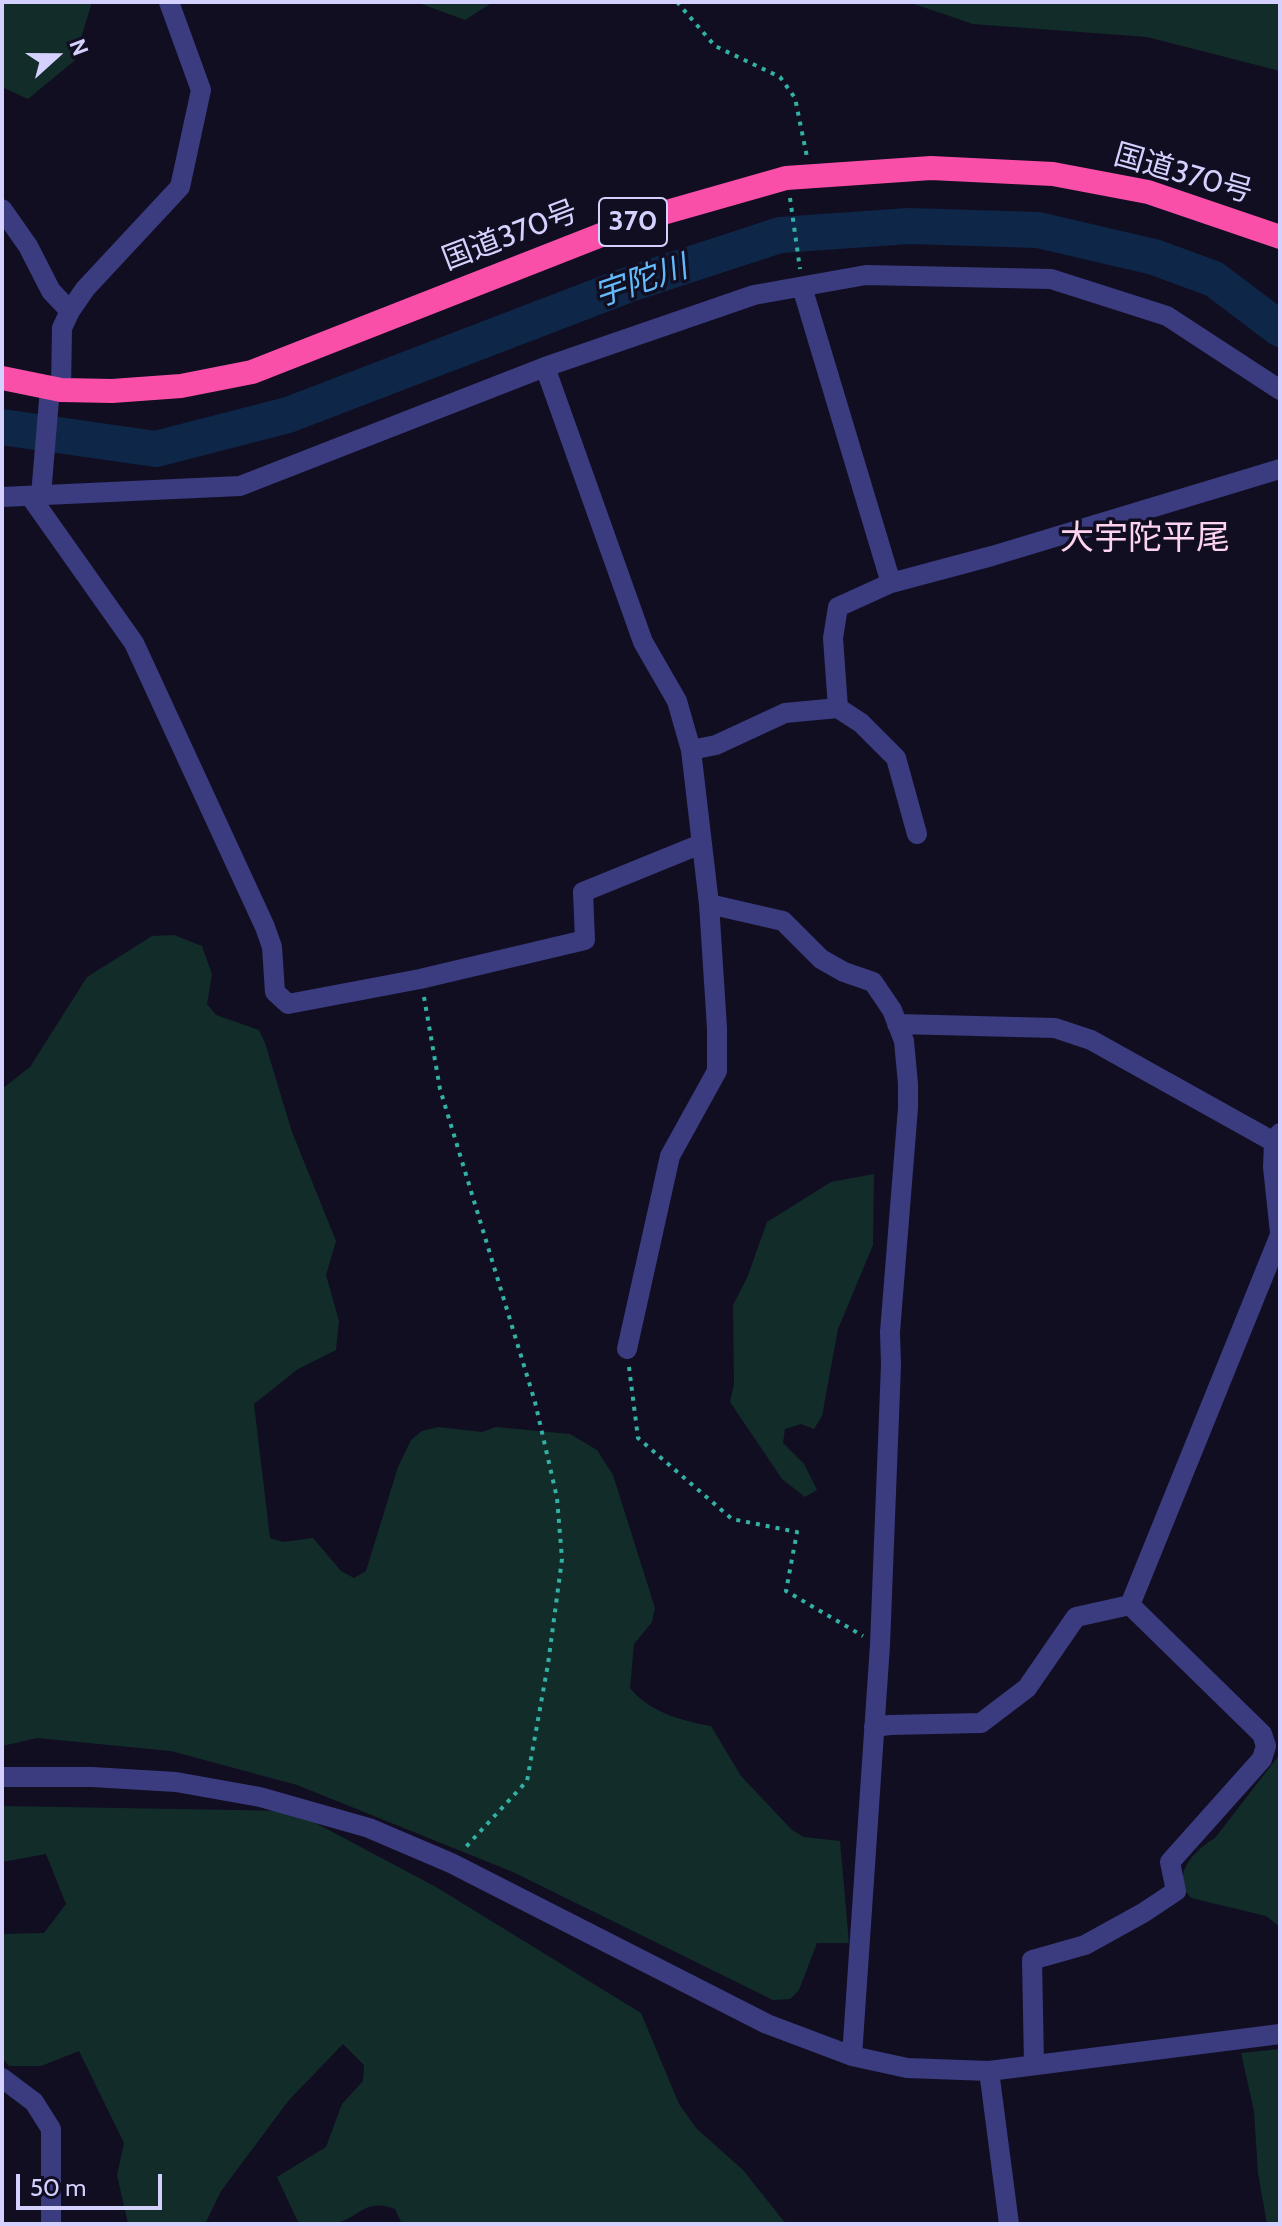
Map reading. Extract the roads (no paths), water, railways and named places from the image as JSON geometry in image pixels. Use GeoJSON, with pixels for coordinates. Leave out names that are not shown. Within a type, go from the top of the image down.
{"type":"FeatureCollection","features":[{"type":"Feature","properties":{"kind":"highway","name":"国道370号"},"geometry":{"type":"LineString","coordinates":[[2,378],[53,393],[181,386],[252,372],[642,219],[786,178],[810,175],[931,168],[1053,174],[1148,192],[1280,237]]}},
{"type":"Feature","properties":{"kind":"street"},"geometry":{"type":"LineString","coordinates":[[169,2],[201,90],[180,187],[85,289],[62,328],[38,491],[134,643],[265,927],[272,947],[275,992],[288,1004],[420,979],[585,940],[583,892],[701,844]]}},
{"type":"Feature","properties":{"kind":"street"},"geometry":{"type":"LineString","coordinates":[[2,209],[28,246],[51,291],[70,311]]}},
{"type":"Feature","properties":{"kind":"street"},"geometry":{"type":"LineString","coordinates":[[2,497],[38,491],[240,486],[545,367],[754,295],[866,275],[1051,279],[1167,316],[1280,390]]}},
{"type":"Feature","properties":{"kind":"street"},"geometry":{"type":"LineString","coordinates":[[802,285],[891,583]]}},
{"type":"Feature","properties":{"kind":"street"},"geometry":{"type":"LineString","coordinates":[[545,367],[643,642],[677,701],[691,750],[709,904],[717,1071],[670,1156],[627,1349]]}},
{"type":"Feature","properties":{"kind":"street"},"geometry":{"type":"LineString","coordinates":[[838,708],[833,638],[838,607],[891,583],[992,556],[1280,469]]}},
{"type":"Feature","properties":{"kind":"street"},"geometry":{"type":"LineString","coordinates":[[691,750],[716,745],[785,713],[838,708],[861,723],[896,758],[917,834]]}},
{"type":"Feature","properties":{"kind":"street"},"geometry":{"type":"LineString","coordinates":[[709,904],[783,921],[821,959],[844,972],[873,982],[892,1010],[904,1041],[908,1084],[890,1332],[880,1645],[852,2056]]}},
{"type":"Feature","properties":{"kind":"street"},"geometry":{"type":"LineString","coordinates":[[897,1024],[1055,1028],[1091,1040],[1277,1138],[1273,1167],[1280,1234],[1130,1605]]}},
{"type":"Feature","properties":{"kind":"street"},"geometry":{"type":"LineString","coordinates":[[874,1727],[981,1723],[1027,1688],[1076,1617],[1130,1605]]}},
{"type":"Feature","properties":{"kind":"street"},"geometry":{"type":"LineString","coordinates":[[1034,2064],[1032,1960],[1085,1945],[1176,1891],[1170,1862],[1262,1759],[1266,1746],[1262,1734],[1130,1605]]}},
{"type":"Feature","properties":{"kind":"street"},"geometry":{"type":"LineString","coordinates":[[2,1777],[92,1777],[176,1782],[260,1797],[369,1828],[451,1863],[767,2024],[852,2056],[907,2068],[989,2071],[1280,2034]]}},
{"type":"Feature","properties":{"kind":"street"},"geometry":{"type":"LineString","coordinates":[[989,2071],[1009,2224]]}},
{"type":"Feature","properties":{"kind":"street"},"geometry":{"type":"LineString","coordinates":[[2,2078],[34,2102],[51,2129],[51,2224]]}},
{"type":"Feature","properties":{"kind":"waterway","name":"宇陀川"},"geometry":{"type":"LineString","coordinates":[[2,427],[156,449],[288,415],[630,284],[780,235],[909,226],[1038,230],[1154,257],[1214,279],[1280,329]]}},
{"type":"Feature","properties":{"kind":"district","name":"大宇陀平尾"},"geometry":{"type":"Point","coordinates":[1145,539]}}]}
